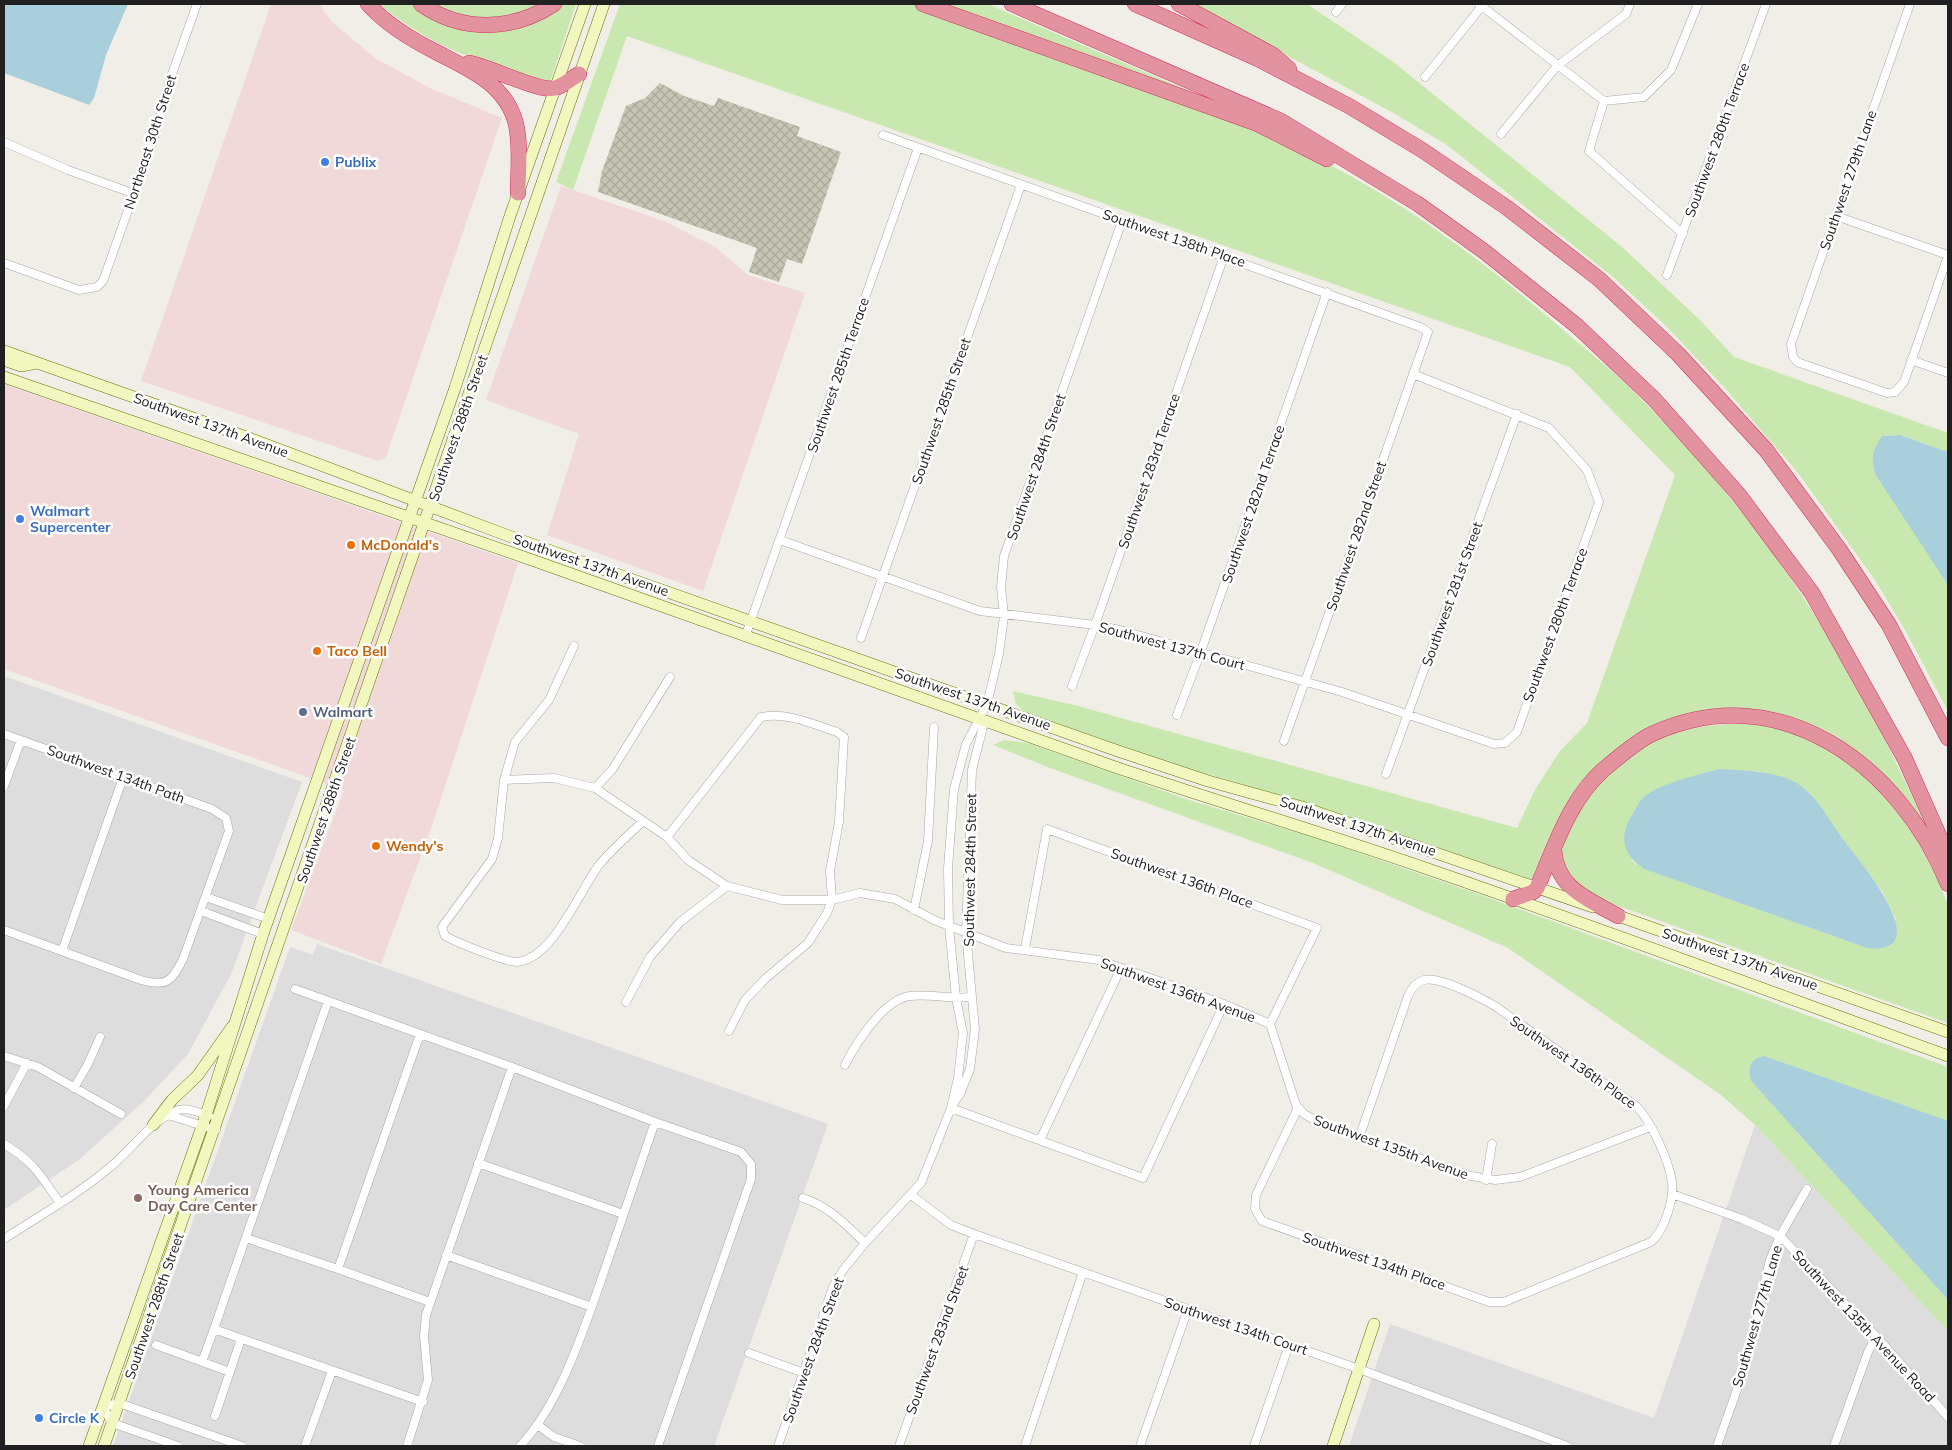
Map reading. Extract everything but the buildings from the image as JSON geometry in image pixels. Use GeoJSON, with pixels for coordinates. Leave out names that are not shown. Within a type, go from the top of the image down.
{"type":"FeatureCollection","features":[{"type":"Feature","properties":{"kind":"highway"},"geometry":{"type":"LineString","coordinates":[[368,4],[391,25],[412,39],[456,60],[494,86],[508,105],[516,123],[518,192]]}},
{"type":"Feature","properties":{"kind":"highway"},"geometry":{"type":"LineString","coordinates":[[420,4],[453,20],[488,26],[507,25],[522,21],[537,15],[554,4]]}},
{"type":"Feature","properties":{"kind":"highway"},"geometry":{"type":"LineString","coordinates":[[923,4],[1258,124],[1352,171],[1387,184]]}},
{"type":"Feature","properties":{"kind":"highway"},"geometry":{"type":"LineString","coordinates":[[1012,4],[1281,121],[1387,184],[1485,252],[1577,326],[1654,399],[1739,495],[1812,593],[1857,670],[1905,759],[1948,856]]}},
{"type":"Feature","properties":{"kind":"highway"},"geometry":{"type":"LineString","coordinates":[[1135,4],[1303,82],[1422,150],[1506,207],[1599,279],[1678,354],[1766,450],[1839,549],[1889,625],[1948,738]]}},
{"type":"Feature","properties":{"kind":"highway"},"geometry":{"type":"LineString","coordinates":[[1179,4],[1273,55],[1303,82]]}},
{"type":"Feature","properties":{"kind":"highway"},"geometry":{"type":"LineString","coordinates":[[456,60],[482,65],[537,86],[555,89],[579,74]]}},
{"type":"Feature","properties":{"kind":"highway"},"geometry":{"type":"LineString","coordinates":[[1513,900],[1533,892],[1537,888],[1579,798],[1602,771],[1651,734],[1700,718],[1751,716],[1795,725],[1830,741],[1854,757],[1886,786],[1917,824],[1948,884]]}},
{"type":"Feature","properties":{"kind":"highway"},"geometry":{"type":"LineString","coordinates":[[1554,850],[1555,863],[1562,880],[1578,894],[1618,916]]}},
{"type":"Feature","properties":{"kind":"main road","name":"Southwest 288th Street"},"geometry":{"type":"LineString","coordinates":[[90,1446],[204,1120],[269,918],[456,383],[518,192],[585,4]]}},
{"type":"Feature","properties":{"kind":"main road","name":"Southwest 288th Street"},"geometry":{"type":"LineString","coordinates":[[104,1446],[217,1125],[604,4]]}},
{"type":"Feature","properties":{"kind":"main road","name":"Southwest 137th Avenue"},"geometry":{"type":"LineString","coordinates":[[4,351],[751,622],[1208,781],[1302,807],[1948,1032]]}},
{"type":"Feature","properties":{"kind":"main road"},"geometry":{"type":"LineString","coordinates":[[4,360],[22,366],[39,363]]}},
{"type":"Feature","properties":{"kind":"main road","name":"Southwest 137th Avenue"},"geometry":{"type":"LineString","coordinates":[[4,377],[1195,794],[1296,824],[1948,1056]]}},
{"type":"Feature","properties":{"kind":"main road"},"geometry":{"type":"LineString","coordinates":[[569,574],[575,559]]}},
{"type":"Feature","properties":{"kind":"main road"},"geometry":{"type":"LineString","coordinates":[[153,1125],[172,1100],[198,1075],[238,1017]]}},
{"type":"Feature","properties":{"kind":"main road"},"geometry":{"type":"LineString","coordinates":[[163,1237],[176,1241]]}},
{"type":"Feature","properties":{"kind":"main road"},"geometry":{"type":"LineString","coordinates":[[1332,1446],[1374,1324]]}},
{"type":"Feature","properties":{"kind":"street","name":"Northeast 30th Street"},"geometry":{"type":"LineString","coordinates":[[4,263],[79,290],[97,287],[103,281],[135,194],[154,138],[171,77],[197,4]]}},
{"type":"Feature","properties":{"kind":"street"},"geometry":{"type":"LineString","coordinates":[[1336,12],[1342,4]]}},
{"type":"Feature","properties":{"kind":"street"},"geometry":{"type":"LineString","coordinates":[[1502,134],[1557,66],[1626,14],[1630,4]]}},
{"type":"Feature","properties":{"kind":"street"},"geometry":{"type":"LineString","coordinates":[[1425,77],[1480,5],[1557,66],[1604,100],[1644,97],[1671,70],[1698,4]]}},
{"type":"Feature","properties":{"kind":"street","name":"Southwest 280th Terrace"},"geometry":{"type":"LineString","coordinates":[[1667,275],[1766,4]]}},
{"type":"Feature","properties":{"kind":"street","name":"Southwest 279th Lane"},"geometry":{"type":"LineString","coordinates":[[1910,4],[1791,344],[1792,357],[1797,362],[1886,393],[1895,392],[1904,382],[1911,360]]}},
{"type":"Feature","properties":{"kind":"street"},"geometry":{"type":"LineString","coordinates":[[1604,100],[1589,150],[1683,234]]}},
{"type":"Feature","properties":{"kind":"street"},"geometry":{"type":"LineString","coordinates":[[883,135],[918,148]]}},
{"type":"Feature","properties":{"kind":"street"},"geometry":{"type":"LineString","coordinates":[[4,142],[68,170],[135,194]]}},
{"type":"Feature","properties":{"kind":"street","name":"Southwest 138th Place"},"geometry":{"type":"LineString","coordinates":[[918,148],[1327,292],[1420,327],[1428,332]]}},
{"type":"Feature","properties":{"kind":"street","name":"Southwest 285th Terrace"},"geometry":{"type":"LineString","coordinates":[[745,637],[918,148]]}},
{"type":"Feature","properties":{"kind":"street","name":"Southwest 285th Street"},"geometry":{"type":"LineString","coordinates":[[861,638],[1021,185]]}},
{"type":"Feature","properties":{"kind":"street"},"geometry":{"type":"LineString","coordinates":[[1836,216],[1948,256],[1911,360],[1948,373]]}},
{"type":"Feature","properties":{"kind":"street","name":"Southwest 284th Street"},"geometry":{"type":"LineString","coordinates":[[778,1446],[833,1287],[843,1270],[865,1243],[921,1183],[951,1108],[958,1078],[963,1033],[956,998],[949,926],[948,868],[954,789],[966,744],[987,704],[999,654],[1004,616],[1001,587],[1004,556],[1122,220]]}},
{"type":"Feature","properties":{"kind":"street","name":"Southwest 283rd Terrace"},"geometry":{"type":"LineString","coordinates":[[1072,686],[1224,256]]}},
{"type":"Feature","properties":{"kind":"street","name":"Southwest 282nd Terrace"},"geometry":{"type":"LineString","coordinates":[[1177,715],[1327,292]]}},
{"type":"Feature","properties":{"kind":"street","name":"Southwest 282nd Street"},"geometry":{"type":"LineString","coordinates":[[1284,740],[1428,332]]}},
{"type":"Feature","properties":{"kind":"street"},"geometry":{"type":"LineString","coordinates":[[1413,374],[1517,414]]}},
{"type":"Feature","properties":{"kind":"street","name":"Southwest 280th Terrace"},"geometry":{"type":"LineString","coordinates":[[1505,743],[1517,732],[1599,502],[1587,470],[1549,428],[1517,414]]}},
{"type":"Feature","properties":{"kind":"street","name":"Southwest 281st Street"},"geometry":{"type":"LineString","coordinates":[[1386,774],[1517,414]]}},
{"type":"Feature","properties":{"kind":"street","name":"Southwest 137th Court"},"geometry":{"type":"LineString","coordinates":[[780,540],[980,611],[1004,616],[1095,625],[1305,682],[1408,714],[1494,744],[1505,743]]}},
{"type":"Feature","properties":{"kind":"street"},"geometry":{"type":"LineString","coordinates":[[574,646],[549,700],[515,742],[504,780],[498,838],[492,859],[442,928],[445,936],[459,944],[516,962],[532,958],[551,940],[600,864],[643,821]]}},
{"type":"Feature","properties":{"kind":"street"},"geometry":{"type":"LineString","coordinates":[[595,788],[612,770],[670,678]]}},
{"type":"Feature","properties":{"kind":"street"},"geometry":{"type":"LineString","coordinates":[[667,837],[761,716],[774,714],[790,716],[838,732],[844,736],[839,822],[830,871],[832,900],[827,913],[808,943],[766,978],[745,1000],[729,1031]]}},
{"type":"Feature","properties":{"kind":"street","name":"Southwest 284th Street"},"geometry":{"type":"LineString","coordinates":[[951,1108],[960,1094],[970,1069],[975,1029],[966,933],[972,770],[983,726],[980,719]]}},
{"type":"Feature","properties":{"kind":"street"},"geometry":{"type":"LineString","coordinates":[[914,910],[928,842],[934,727]]}},
{"type":"Feature","properties":{"kind":"street","name":"Southwest 134th Path"},"geometry":{"type":"LineString","coordinates":[[4,734],[212,809],[226,818],[229,832],[227,841],[206,897]]}},
{"type":"Feature","properties":{"kind":"street"},"geometry":{"type":"LineString","coordinates":[[4,786],[21,740]]}},
{"type":"Feature","properties":{"kind":"street"},"geometry":{"type":"LineString","coordinates":[[62,950],[124,776]]}},
{"type":"Feature","properties":{"kind":"street","name":"Southwest 136th Avenue"},"geometry":{"type":"LineString","coordinates":[[504,780],[554,778],[595,788],[667,837],[688,860],[727,886],[782,900],[832,900],[860,893],[895,898],[914,910],[949,926],[1006,948],[1099,960],[1224,1004],[1270,1024]]}},
{"type":"Feature","properties":{"kind":"street","name":"Southwest 136th Place"},"geometry":{"type":"LineString","coordinates":[[1025,950],[1047,829],[1318,928],[1270,1024]]}},
{"type":"Feature","properties":{"kind":"street"},"geometry":{"type":"LineString","coordinates":[[626,1002],[650,958],[680,922],[727,886]]}},
{"type":"Feature","properties":{"kind":"street"},"geometry":{"type":"LineString","coordinates":[[4,930],[141,980],[162,984],[172,978],[177,972],[206,897],[269,918]]}},
{"type":"Feature","properties":{"kind":"street"},"geometry":{"type":"LineString","coordinates":[[201,911],[264,934]]}},
{"type":"Feature","properties":{"kind":"street"},"geometry":{"type":"LineString","coordinates":[[1040,1140],[1121,968]]}},
{"type":"Feature","properties":{"kind":"street","name":"Southwest 136th Place"},"geometry":{"type":"LineString","coordinates":[[1359,1138],[1408,996],[1413,987],[1422,981],[1436,980],[1495,1006],[1641,1110],[1670,1174],[1672,1194]]}},
{"type":"Feature","properties":{"kind":"street"},"geometry":{"type":"LineString","coordinates":[[295,989],[512,1066],[655,1122],[741,1152],[749,1159],[752,1170],[748,1188],[658,1446]]}},
{"type":"Feature","properties":{"kind":"street"},"geometry":{"type":"LineString","coordinates":[[845,1064],[858,1040],[895,1000],[910,996],[972,997]]}},
{"type":"Feature","properties":{"kind":"street"},"geometry":{"type":"LineString","coordinates":[[202,1362],[328,1001]]}},
{"type":"Feature","properties":{"kind":"street"},"geometry":{"type":"LineString","coordinates":[[951,1108],[1143,1178],[1224,1004]]}},
{"type":"Feature","properties":{"kind":"street","name":"Southwest 135th Avenue"},"geometry":{"type":"LineString","coordinates":[[1270,1024],[1293,1099],[1298,1108],[1316,1121],[1359,1138],[1486,1180]]}},
{"type":"Feature","properties":{"kind":"street"},"geometry":{"type":"LineString","coordinates":[[338,1269],[420,1034]]}},
{"type":"Feature","properties":{"kind":"street"},"geometry":{"type":"LineString","coordinates":[[74,1088],[88,1064],[100,1037]]}},
{"type":"Feature","properties":{"kind":"street"},"geometry":{"type":"LineString","coordinates":[[4,1056],[27,1063],[121,1114]]}},
{"type":"Feature","properties":{"kind":"street"},"geometry":{"type":"LineString","coordinates":[[4,1106],[27,1063]]}},
{"type":"Feature","properties":{"kind":"street"},"geometry":{"type":"LineString","coordinates":[[407,1446],[423,1402],[428,1380],[424,1326],[430,1302],[512,1066]]}},
{"type":"Feature","properties":{"kind":"street","name":"Southwest 134th Place"},"geometry":{"type":"LineString","coordinates":[[1298,1108],[1254,1201],[1256,1213],[1266,1223],[1496,1303],[1651,1242],[1661,1229],[1672,1194]]}},
{"type":"Feature","properties":{"kind":"street"},"geometry":{"type":"LineString","coordinates":[[4,1239],[111,1167],[153,1125],[168,1115],[184,1109],[217,1125]]}},
{"type":"Feature","properties":{"kind":"street"},"geometry":{"type":"LineString","coordinates":[[520,1446],[538,1426],[570,1359],[592,1306],[655,1122]]}},
{"type":"Feature","properties":{"kind":"street"},"geometry":{"type":"LineString","coordinates":[[1492,1144],[1486,1180],[1520,1177],[1650,1127]]}},
{"type":"Feature","properties":{"kind":"street"},"geometry":{"type":"LineString","coordinates":[[4,1144],[35,1166],[60,1203]]}},
{"type":"Feature","properties":{"kind":"street"},"geometry":{"type":"LineString","coordinates":[[478,1163],[624,1214]]}},
{"type":"Feature","properties":{"kind":"street","name":"Southwest 277th Lane"},"geometry":{"type":"LineString","coordinates":[[1717,1446],[1745,1367],[1770,1260],[1780,1236],[1807,1189]]}},
{"type":"Feature","properties":{"kind":"street"},"geometry":{"type":"LineString","coordinates":[[1672,1194],[1721,1211],[1780,1236]]}},
{"type":"Feature","properties":{"kind":"street","name":"Southwest 134th Court"},"geometry":{"type":"LineString","coordinates":[[911,1195],[951,1225],[974,1234],[1359,1369],[1567,1446]]}},
{"type":"Feature","properties":{"kind":"street"},"geometry":{"type":"LineString","coordinates":[[803,1198],[823,1205],[833,1212],[865,1243]]}},
{"type":"Feature","properties":{"kind":"street","name":"Southwest 283nd Street"},"geometry":{"type":"LineString","coordinates":[[899,1446],[974,1234]]}},
{"type":"Feature","properties":{"kind":"street","name":"Southwest 135th Avenue Road"},"geometry":{"type":"LineString","coordinates":[[1780,1236],[1876,1336],[1948,1417]]}},
{"type":"Feature","properties":{"kind":"street"},"geometry":{"type":"LineString","coordinates":[[246,1238],[430,1302]]}},
{"type":"Feature","properties":{"kind":"street"},"geometry":{"type":"LineString","coordinates":[[446,1255],[592,1306]]}},
{"type":"Feature","properties":{"kind":"street"},"geometry":{"type":"LineString","coordinates":[[1025,1446],[1083,1272]]}},
{"type":"Feature","properties":{"kind":"street"},"geometry":{"type":"LineString","coordinates":[[1140,1446],[1188,1310]]}},
{"type":"Feature","properties":{"kind":"street"},"geometry":{"type":"LineString","coordinates":[[214,1329],[423,1402]]}},
{"type":"Feature","properties":{"kind":"street"},"geometry":{"type":"LineString","coordinates":[[1834,1446],[1868,1352],[1876,1336]]}},
{"type":"Feature","properties":{"kind":"street"},"geometry":{"type":"LineString","coordinates":[[214,1416],[241,1339]]}},
{"type":"Feature","properties":{"kind":"street"},"geometry":{"type":"LineString","coordinates":[[1254,1446],[1289,1345]]}},
{"type":"Feature","properties":{"kind":"street"},"geometry":{"type":"LineString","coordinates":[[156,1346],[230,1372]]}},
{"type":"Feature","properties":{"kind":"street"},"geometry":{"type":"LineString","coordinates":[[749,1353],[804,1373]]}},
{"type":"Feature","properties":{"kind":"street"},"geometry":{"type":"LineString","coordinates":[[305,1446],[332,1371]]}},
{"type":"Feature","properties":{"kind":"street"},"geometry":{"type":"LineString","coordinates":[[178,1446],[112,1423],[103,1407],[119,1403],[230,1444],[242,1446]]}},
{"type":"Feature","properties":{"kind":"street"},"geometry":{"type":"LineString","coordinates":[[538,1426],[554,1437],[580,1446]]}},
{"type":"Feature","properties":{"kind":"shaded area"},"geometry":{"type":"Polygon","coordinates":[[[271,4],[319,4],[331,21],[375,58],[430,88],[502,118],[386,457],[378,461],[141,381],[271,4]]]}},
{"type":"Feature","properties":{"kind":"shaded area"},"geometry":{"type":"Polygon","coordinates":[[[660,83],[684,96],[714,106],[718,98],[800,127],[797,136],[841,152],[802,264],[787,259],[779,282],[749,272],[757,248],[598,192],[602,171],[626,106],[645,98],[660,83]]]}},
{"type":"Feature","properties":{"kind":"shaded area"},"geometry":{"type":"Polygon","coordinates":[[[561,186],[664,221],[715,247],[748,275],[805,293],[703,591],[547,535],[579,434],[486,400],[561,186]]]}},
{"type":"Feature","properties":{"kind":"shaded area"},"geometry":{"type":"Polygon","coordinates":[[[4,384],[518,563],[433,823],[381,964],[291,930],[344,790],[4,669],[4,384]]]}},
{"type":"Feature","properties":{"kind":"shaded area"},"geometry":{"type":"Polygon","coordinates":[[[4,676],[302,782],[231,974],[188,1054],[143,1102],[80,1159],[4,1210],[4,676]]]}},
{"type":"Feature","properties":{"kind":"shaded area"},"geometry":{"type":"Polygon","coordinates":[[[317,944],[828,1124],[714,1446],[113,1446],[290,947],[313,955],[317,944]]]}},
{"type":"Feature","properties":{"kind":"shaded area"},"geometry":{"type":"Polygon","coordinates":[[[1755,1125],[1948,1331],[1948,1446],[1349,1446],[1390,1324],[1654,1418],[1755,1125]]]}},
{"type":"Feature","properties":{"kind":"green space"},"geometry":{"type":"Polygon","coordinates":[[[380,4],[411,4],[418,10],[451,25],[549,14],[562,4],[576,4],[550,82],[547,83],[480,61],[439,43],[399,19],[380,4]]]}},
{"type":"Feature","properties":{"kind":"green space"},"geometry":{"type":"Polygon","coordinates":[[[430,4],[547,4],[520,17],[471,20],[430,4]]]}},
{"type":"Feature","properties":{"kind":"green space"},"geometry":{"type":"Polygon","coordinates":[[[620,4],[912,4],[1249,126],[1331,165],[1403,207],[1496,274],[1606,366],[1658,417],[1711,475],[1761,537],[1827,635],[1892,753],[1926,826],[1924,827],[1869,762],[1838,738],[1820,728],[1788,717],[1728,711],[1612,756],[1532,880],[1327,809],[1183,767],[1025,712],[1016,704],[1013,691],[1078,706],[1517,828],[1536,788],[1560,751],[1587,723],[1675,475],[1570,367],[627,36],[573,190],[556,182],[620,4]]]}},
{"type":"Feature","properties":{"kind":"green space"},"geometry":{"type":"Polygon","coordinates":[[[936,4],[988,4],[1212,101],[936,4]]]}},
{"type":"Feature","properties":{"kind":"green space"},"geometry":{"type":"Polygon","coordinates":[[[1192,4],[1307,4],[1392,61],[1622,247],[1701,321],[1734,357],[1948,433],[1948,452],[1900,435],[1882,436],[1948,585],[1948,711],[1905,630],[1875,580],[1798,473],[1722,385],[1666,326],[1613,277],[1447,145],[1395,114],[1192,4]]]}},
{"type":"Feature","properties":{"kind":"green space"},"geometry":{"type":"Polygon","coordinates":[[[1754,723],[1791,730],[1847,759],[1892,804],[1915,837],[1938,879],[1948,905],[1948,1023],[1587,895],[1580,891],[1573,883],[1561,859],[1564,842],[1572,824],[1591,793],[1617,766],[1647,745],[1674,733],[1708,726],[1754,723]],[[1757,771],[1631,860],[1644,869],[1867,948],[1896,919],[1882,891],[1807,791],[1788,779],[1757,771]]]}},
{"type":"Feature","properties":{"kind":"green space"},"geometry":{"type":"Polygon","coordinates":[[[1004,740],[1028,743],[1189,800],[1319,839],[1481,895],[1948,1067],[1948,1121],[1751,1081],[1948,1300],[1948,1331],[1755,1125],[1721,1095],[1508,948],[1313,863],[1050,768],[993,745],[1004,740]]]}},
{"type":"Feature","properties":{"kind":"water"},"geometry":{"type":"Polygon","coordinates":[[[4,4],[128,4],[106,55],[94,98],[89,105],[4,73],[4,4]]]}},
{"type":"Feature","properties":{"kind":"water"},"geometry":{"type":"Polygon","coordinates":[[[1900,435],[1948,452],[1948,585],[1875,474],[1873,454],[1882,436],[1900,435]]]}},
{"type":"Feature","properties":{"kind":"water"},"geometry":{"type":"Polygon","coordinates":[[[1720,769],[1754,771],[1777,775],[1798,784],[1807,791],[1823,809],[1866,869],[1889,906],[1896,923],[1896,937],[1887,946],[1867,948],[1644,869],[1636,863],[1626,850],[1624,835],[1626,827],[1641,800],[1651,792],[1669,784],[1720,769]]]}},
{"type":"Feature","properties":{"kind":"water"},"geometry":{"type":"Polygon","coordinates":[[[1764,1056],[1948,1121],[1948,1300],[1751,1081],[1751,1065],[1755,1059],[1764,1056]]]}},
{"type":"Feature","properties":{"kind":"place","name":"Publix"},"geometry":{"type":"Point","coordinates":[325,162]}},
{"type":"Feature","properties":{"kind":"place","name":"Walmart Supercenter"},"geometry":{"type":"Point","coordinates":[20,519]}},
{"type":"Feature","properties":{"kind":"place","name":"McDonald's"},"geometry":{"type":"Point","coordinates":[351,545]}},
{"type":"Feature","properties":{"kind":"place","name":"Taco Bell"},"geometry":{"type":"Point","coordinates":[317,651]}},
{"type":"Feature","properties":{"kind":"place","name":"Walmart"},"geometry":{"type":"Point","coordinates":[303,712]}},
{"type":"Feature","properties":{"kind":"place","name":"Wendy's"},"geometry":{"type":"Point","coordinates":[376,846]}},
{"type":"Feature","properties":{"kind":"place","name":"Young America Day Care Center"},"geometry":{"type":"Point","coordinates":[138,1198]}},
{"type":"Feature","properties":{"kind":"place","name":"Circle K"},"geometry":{"type":"Point","coordinates":[39,1418]}}]}
